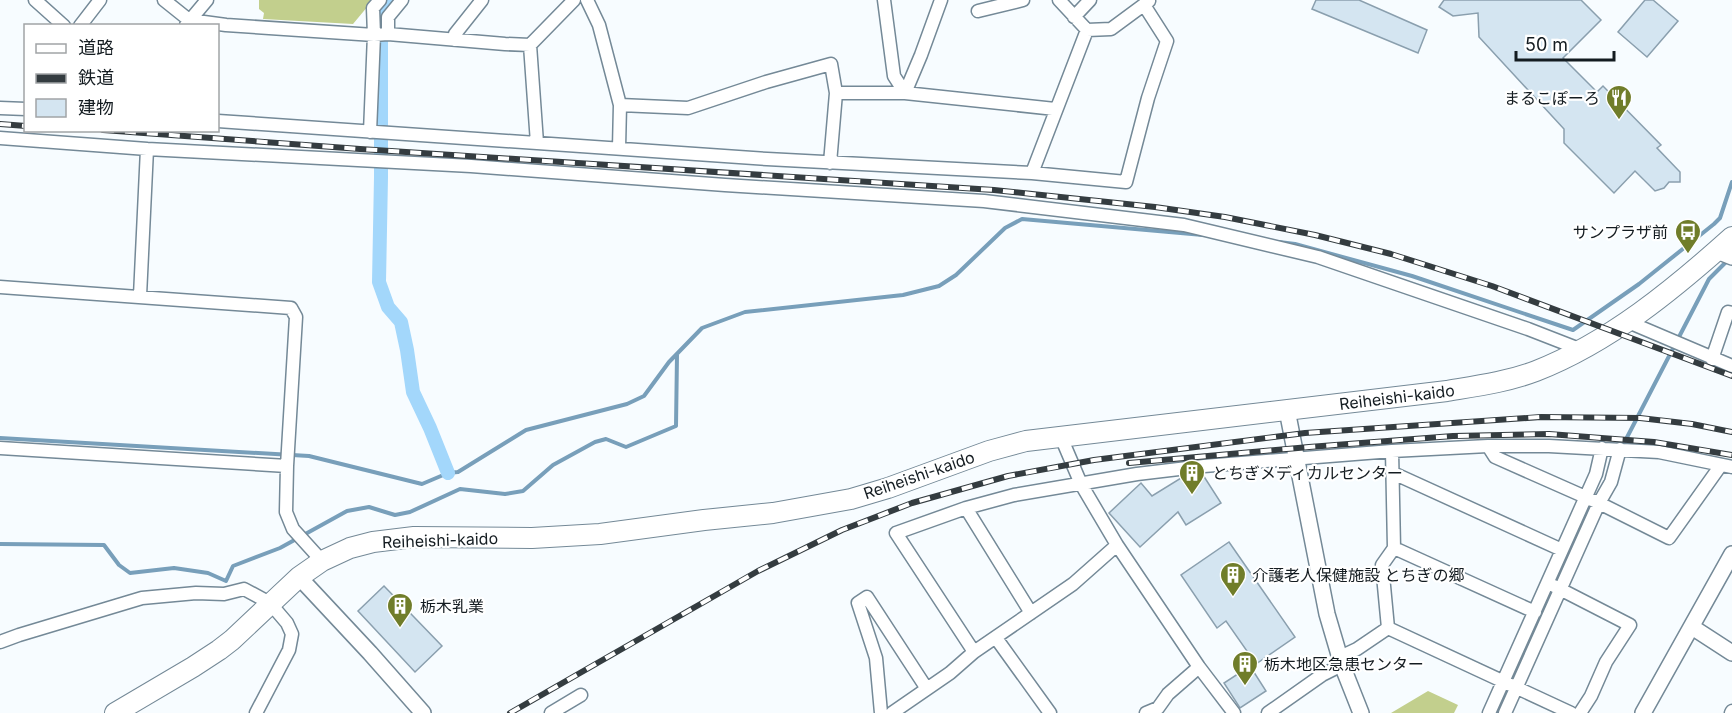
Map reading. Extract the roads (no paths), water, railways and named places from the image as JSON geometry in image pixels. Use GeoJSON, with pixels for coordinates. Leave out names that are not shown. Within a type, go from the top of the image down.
{"type":"FeatureCollection","features":[{"type":"Feature","properties":{"kind":"main road","name":"Reiheishi-kaido"},"geometry":{"type":"LineString","coordinates":[[115,713],[219,650],[299,577],[322,561],[350,548],[373,542],[414,537],[532,538],[600,534],[773,513],[851,499],[989,451],[1026,441],[1447,391],[1502,382],[1534,372],[1582,350],[1725,254],[1732,237]]}},
{"type":"Feature","properties":{"kind":"street"},"geometry":{"type":"LineString","coordinates":[[34,0],[62,24]]}},
{"type":"Feature","properties":{"kind":"street"},"geometry":{"type":"LineString","coordinates":[[82,24],[100,0]]}},
{"type":"Feature","properties":{"kind":"street"},"geometry":{"type":"LineString","coordinates":[[164,0],[187,23],[206,24]]}},
{"type":"Feature","properties":{"kind":"street"},"geometry":{"type":"LineString","coordinates":[[187,23],[207,0]]}},
{"type":"Feature","properties":{"kind":"street"},"geometry":{"type":"LineString","coordinates":[[370,132],[373,8],[380,0]]}},
{"type":"Feature","properties":{"kind":"street"},"geometry":{"type":"LineString","coordinates":[[388,34],[388,17],[402,0]]}},
{"type":"Feature","properties":{"kind":"street"},"geometry":{"type":"LineString","coordinates":[[454,40],[455,34],[482,0]]}},
{"type":"Feature","properties":{"kind":"street"},"geometry":{"type":"LineString","coordinates":[[537,143],[530,45],[574,0]]}},
{"type":"Feature","properties":{"kind":"street"},"geometry":{"type":"LineString","coordinates":[[587,0],[599,25],[620,105],[619,148]]}},
{"type":"Feature","properties":{"kind":"street"},"geometry":{"type":"LineString","coordinates":[[884,0],[894,76],[904,93]]}},
{"type":"Feature","properties":{"kind":"street"},"geometry":{"type":"LineString","coordinates":[[904,93],[941,0]]}},
{"type":"Feature","properties":{"kind":"street"},"geometry":{"type":"LineString","coordinates":[[978,11],[1023,0]]}},
{"type":"Feature","properties":{"kind":"street"},"geometry":{"type":"LineString","coordinates":[[219,121],[830,163],[1032,173],[1125,182],[1148,98],[1167,42],[1147,3],[1111,29],[1087,30],[1059,0]]}},
{"type":"Feature","properties":{"kind":"street"},"geometry":{"type":"LineString","coordinates":[[1074,17],[1090,0]]}},
{"type":"Feature","properties":{"kind":"street"},"geometry":{"type":"LineString","coordinates":[[219,25],[530,45]]}},
{"type":"Feature","properties":{"kind":"street"},"geometry":{"type":"LineString","coordinates":[[1032,173],[1087,30]]}},
{"type":"Feature","properties":{"kind":"street"},"geometry":{"type":"LineString","coordinates":[[620,105],[688,108],[766,82],[831,64],[836,93],[830,163]]}},
{"type":"Feature","properties":{"kind":"street"},"geometry":{"type":"LineString","coordinates":[[836,93],[904,93],[1055,109]]}},
{"type":"Feature","properties":{"kind":"street"},"geometry":{"type":"LineString","coordinates":[[0,108],[24,109]]}},
{"type":"Feature","properties":{"kind":"street"},"geometry":{"type":"LineString","coordinates":[[0,138],[147,149],[471,166],[984,201],[1184,225],[1318,257],[1528,329],[1582,350]]}},
{"type":"Feature","properties":{"kind":"street"},"geometry":{"type":"LineString","coordinates":[[140,296],[147,149]]}},
{"type":"Feature","properties":{"kind":"street"},"geometry":{"type":"LineString","coordinates":[[0,287],[291,308],[296,317],[286,512],[293,529],[322,561]]}},
{"type":"Feature","properties":{"kind":"street"},"geometry":{"type":"LineString","coordinates":[[1712,359],[1728,312],[1732,313]]}},
{"type":"Feature","properties":{"kind":"street"},"geometry":{"type":"LineString","coordinates":[[1626,321],[1732,366]]}},
{"type":"Feature","properties":{"kind":"street"},"geometry":{"type":"LineString","coordinates":[[1287,410],[1327,614],[1341,661],[1361,713]]}},
{"type":"Feature","properties":{"kind":"street"},"geometry":{"type":"LineString","coordinates":[[1061,437],[1081,484],[1117,545],[1199,667],[1234,713]]}},
{"type":"Feature","properties":{"kind":"street"},"geometry":{"type":"LineString","coordinates":[[974,652],[896,533],[966,508],[1014,495],[1137,474],[1204,466],[1488,446],[1602,448],[1659,452],[1727,466],[1669,538],[1495,457],[1488,446]]}},
{"type":"Feature","properties":{"kind":"street"},"geometry":{"type":"LineString","coordinates":[[0,448],[287,466]]}},
{"type":"Feature","properties":{"kind":"street"},"geometry":{"type":"LineString","coordinates":[[1489,713],[1596,474],[1602,448]]}},
{"type":"Feature","properties":{"kind":"street"},"geometry":{"type":"LineString","coordinates":[[1505,713],[1611,482],[1620,449]]}},
{"type":"Feature","properties":{"kind":"street"},"geometry":{"type":"LineString","coordinates":[[1388,628],[1382,565],[1394,549],[1392,452]]}},
{"type":"Feature","properties":{"kind":"street"},"geometry":{"type":"LineString","coordinates":[[1393,472],[1562,550]]}},
{"type":"Feature","properties":{"kind":"street"},"geometry":{"type":"LineString","coordinates":[[966,508],[1032,613]]}},
{"type":"Feature","properties":{"kind":"street"},"geometry":{"type":"LineString","coordinates":[[892,713],[950,673],[974,652],[1073,584],[1117,545]]}},
{"type":"Feature","properties":{"kind":"street"},"geometry":{"type":"LineString","coordinates":[[1394,549],[1535,612]]}},
{"type":"Feature","properties":{"kind":"street"},"geometry":{"type":"LineString","coordinates":[[1643,713],[1732,554]]}},
{"type":"Feature","properties":{"kind":"street"},"geometry":{"type":"LineString","coordinates":[[299,577],[423,713]]}},
{"type":"Feature","properties":{"kind":"street"},"geometry":{"type":"LineString","coordinates":[[1548,583],[1630,625],[1606,662],[1591,696],[1580,713]]}},
{"type":"Feature","properties":{"kind":"street"},"geometry":{"type":"LineString","coordinates":[[0,642],[19,634],[142,598],[196,593],[224,594],[244,589],[270,603],[287,623],[292,634],[289,650],[256,713]]}},
{"type":"Feature","properties":{"kind":"street"},"geometry":{"type":"LineString","coordinates":[[881,713],[876,658],[858,603],[867,597],[927,689]]}},
{"type":"Feature","properties":{"kind":"street"},"geometry":{"type":"LineString","coordinates":[[1692,627],[1732,653]]}},
{"type":"Feature","properties":{"kind":"street"},"geometry":{"type":"LineString","coordinates":[[1268,713],[1388,628]]}},
{"type":"Feature","properties":{"kind":"street"},"geometry":{"type":"LineString","coordinates":[[1388,628],[1570,713]]}},
{"type":"Feature","properties":{"kind":"street"},"geometry":{"type":"LineString","coordinates":[[996,638],[1050,713]]}},
{"type":"Feature","properties":{"kind":"street"},"geometry":{"type":"LineString","coordinates":[[1146,713],[1158,708],[1168,694],[1199,667]]}},
{"type":"Feature","properties":{"kind":"street"},"geometry":{"type":"LineString","coordinates":[[550,713],[581,695]]}},
{"type":"Feature","properties":{"kind":"waterway"},"geometry":{"type":"LineString","coordinates":[[391,0],[381,12],[379,282],[388,307],[401,322],[413,392],[448,473]]}},
{"type":"Feature","properties":{"kind":"waterway"},"geometry":{"type":"LineString","coordinates":[[1279,242],[1295,244],[1412,276],[1573,330],[1639,284],[1714,224],[1720,218],[1732,182]]}},
{"type":"Feature","properties":{"kind":"waterway"},"geometry":{"type":"LineString","coordinates":[[0,438],[309,456],[422,484],[448,473],[458,472],[526,430],[627,404],[644,396],[669,362],[702,328],[745,312],[903,295],[939,286],[956,275],[1005,228],[1022,219],[1203,235]]}},
{"type":"Feature","properties":{"kind":"waterway"},"geometry":{"type":"LineString","coordinates":[[1622,447],[1709,279],[1729,259]]}},
{"type":"Feature","properties":{"kind":"waterway"},"geometry":{"type":"LineString","coordinates":[[0,544],[104,545],[119,565],[130,573],[174,568],[208,573],[226,581],[233,566],[280,548],[347,511],[369,507],[395,515],[410,512],[460,489],[505,494],[523,491],[553,465],[595,442],[606,439],[626,447],[676,426],[677,355]]}},
{"type":"Feature","properties":{"kind":"railway"},"geometry":{"type":"LineString","coordinates":[[0,124],[24,126]]}},
{"type":"Feature","properties":{"kind":"railway"},"geometry":{"type":"LineString","coordinates":[[130,132],[994,190],[1155,207],[1225,217],[1315,235],[1391,254],[1492,286],[1732,376]]}},
{"type":"Feature","properties":{"kind":"railway"},"geometry":{"type":"LineString","coordinates":[[510,713],[758,571],[842,530],[912,503],[1008,476],[1094,460],[1305,433],[1541,417],[1640,418],[1692,424],[1732,432]]}},
{"type":"Feature","properties":{"kind":"railway"},"geometry":{"type":"LineString","coordinates":[[1129,463],[1453,436],[1549,434],[1654,442],[1732,455]]}},
{"type":"Feature","properties":{"kind":"place","name":"まるこぽーろ"},"geometry":{"type":"Point","coordinates":[1619,121]}},
{"type":"Feature","properties":{"kind":"place","name":"サンプラザ前"},"geometry":{"type":"Point","coordinates":[1688,255]}},
{"type":"Feature","properties":{"kind":"place","name":"とちぎメディカルセンター"},"geometry":{"type":"Point","coordinates":[1192,496]}},
{"type":"Feature","properties":{"kind":"place","name":"介護老人保健施設 とちぎの郷"},"geometry":{"type":"Point","coordinates":[1233,598]}},
{"type":"Feature","properties":{"kind":"place","name":"栃木乳業"},"geometry":{"type":"Point","coordinates":[400,629]}},
{"type":"Feature","properties":{"kind":"place","name":"栃木地区急患センター"},"geometry":{"type":"Point","coordinates":[1245,687]}}]}
